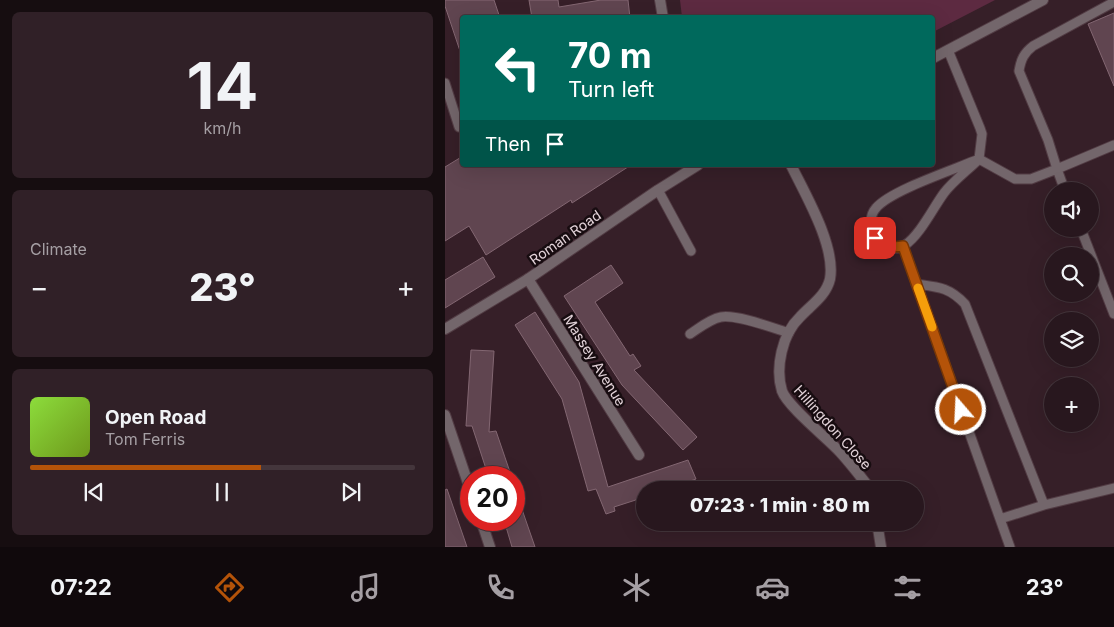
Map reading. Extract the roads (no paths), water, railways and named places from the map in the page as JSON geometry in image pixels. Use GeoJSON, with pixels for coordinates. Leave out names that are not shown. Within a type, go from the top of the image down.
{"type":"FeatureCollection","features":[{"type":"Feature","properties":{"kind":"street"},"geometry":{"type":"LineString","coordinates":[[660,0],[662,15]]}},
{"type":"Feature","properties":{"kind":"street"},"geometry":{"type":"LineString","coordinates":[[935,57],[1043,0]]}},
{"type":"Feature","properties":{"kind":"street","name":"Roman Road"},"geometry":{"type":"LineString","coordinates":[[445,329],[528,279],[692,167]]}},
{"type":"Feature","properties":{"kind":"street","name":"Hillingdon Close"},"geometry":{"type":"LineString","coordinates":[[792,167],[826,242],[831,270],[823,294],[793,324],[780,360],[779,376],[783,392],[790,403],[840,452],[864,481]]}},
{"type":"Feature","properties":{"kind":"street","name":"Massey Avenue"},"geometry":{"type":"LineString","coordinates":[[528,279],[639,455]]}},
{"type":"Feature","properties":{"kind":"street"},"geometry":{"type":"LineString","coordinates":[[445,415],[462,466]]}},
{"type":"Feature","properties":{"kind":"street"},"geometry":{"type":"LineString","coordinates":[[485,531],[490,547]]}},
{"type":"Feature","properties":{"kind":"street"},"geometry":{"type":"LineString","coordinates":[[878,531],[881,547]]}},
{"type":"Feature","properties":{"kind":"lane"},"geometry":{"type":"LineString","coordinates":[[1062,182],[1048,140],[1019,71],[1021,61],[1025,52],[1033,46],[1114,2]]}},
{"type":"Feature","properties":{"kind":"lane"},"geometry":{"type":"LineString","coordinates":[[948,50],[982,134],[979,159],[945,191],[913,238],[903,246],[892,248],[882,244],[875,238],[871,226],[871,218],[875,208],[902,191],[979,159]]}},
{"type":"Feature","properties":{"kind":"lane"},"geometry":{"type":"LineString","coordinates":[[445,83],[459,127]]}},
{"type":"Feature","properties":{"kind":"lane"},"geometry":{"type":"LineString","coordinates":[[979,159],[1015,179],[1031,179],[1057,170],[1114,145]]}},
{"type":"Feature","properties":{"kind":"lane"},"geometry":{"type":"LineString","coordinates":[[658,190],[691,251]]}},
{"type":"Feature","properties":{"kind":"lane"},"geometry":{"type":"LineString","coordinates":[[1084,237],[1114,314]]}},
{"type":"Feature","properties":{"kind":"lane"},"geometry":{"type":"LineString","coordinates":[[903,246],[1010,547]]}},
{"type":"Feature","properties":{"kind":"lane"},"geometry":{"type":"LineString","coordinates":[[916,284],[942,287],[955,293],[965,304],[1044,505]]}},
{"type":"Feature","properties":{"kind":"lane"},"geometry":{"type":"LineString","coordinates":[[690,334],[715,319],[723,317],[737,318],[789,333]]}},
{"type":"Feature","properties":{"kind":"lane"},"geometry":{"type":"LineString","coordinates":[[1000,519],[1044,505],[1114,488]]}}]}
